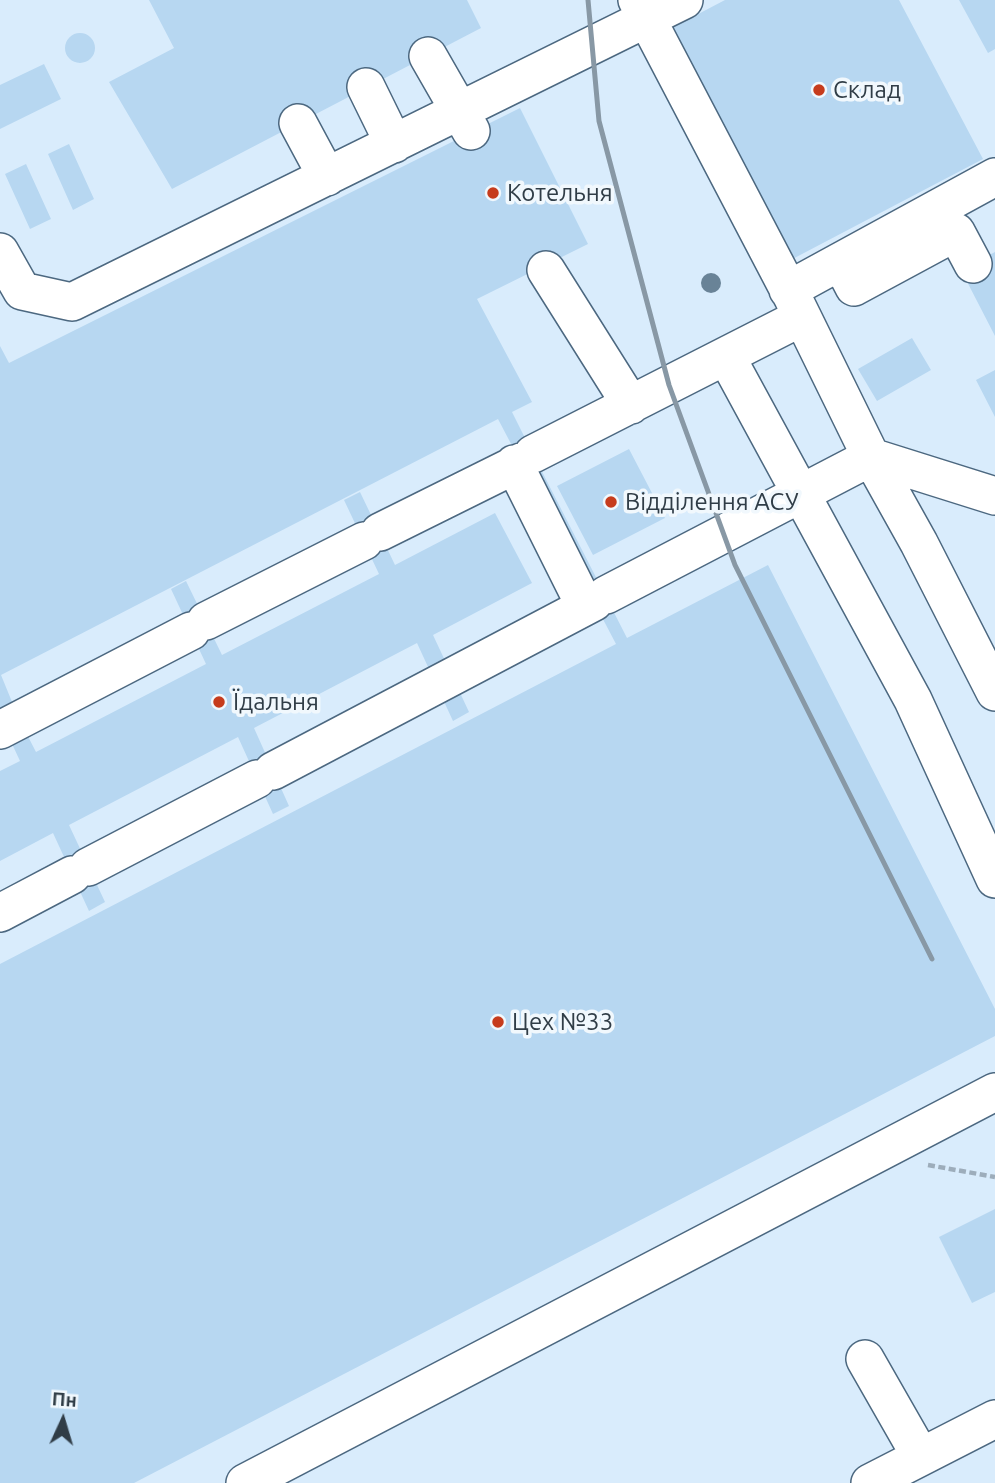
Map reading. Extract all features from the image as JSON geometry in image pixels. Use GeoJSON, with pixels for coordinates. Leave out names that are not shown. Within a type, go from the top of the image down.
{"type":"FeatureCollection","features":[{"type":"Feature","properties":{"kind":"lane"},"geometry":{"type":"LineString","coordinates":[[0,252],[22,291],[72,302],[284,212],[327,177],[394,144],[465,121],[642,10],[684,0]]}},
{"type":"Feature","properties":{"kind":"lane"},"geometry":{"type":"LineString","coordinates":[[642,10],[795,304],[871,457],[919,542],[995,692]]}},
{"type":"Feature","properties":{"kind":"lane"},"geometry":{"type":"LineString","coordinates":[[428,56],[465,121]]}},
{"type":"Feature","properties":{"kind":"lane"},"geometry":{"type":"LineString","coordinates":[[366,88],[394,144]]}},
{"type":"Feature","properties":{"kind":"lane"},"geometry":{"type":"LineString","coordinates":[[298,123],[327,177]]}},
{"type":"Feature","properties":{"kind":"lane"},"geometry":{"type":"LineString","coordinates":[[0,730],[726,356],[795,304],[841,262],[995,177]]}},
{"type":"Feature","properties":{"kind":"lane"},"geometry":{"type":"LineString","coordinates":[[841,262],[854,287],[956,232],[973,264]]}},
{"type":"Feature","properties":{"kind":"lane"},"geometry":{"type":"LineString","coordinates":[[546,270],[631,405]]}},
{"type":"Feature","properties":{"kind":"lane"},"geometry":{"type":"LineString","coordinates":[[726,356],[913,700],[995,879]]}},
{"type":"Feature","properties":{"kind":"lane"},"geometry":{"type":"LineString","coordinates":[[0,913],[871,457],[995,496]]}},
{"type":"Feature","properties":{"kind":"lane"},"geometry":{"type":"LineString","coordinates":[[523,460],[595,601]]}},
{"type":"Feature","properties":{"kind":"lane"},"geometry":{"type":"LineString","coordinates":[[245,1483],[995,1092]]}},
{"type":"Feature","properties":{"kind":"lane"},"geometry":{"type":"LineString","coordinates":[[865,1359],[921,1457]]}},
{"type":"Feature","properties":{"kind":"lane"},"geometry":{"type":"LineString","coordinates":[[870,1483],[995,1419]]}},
{"type":"Feature","properties":{"kind":"path"},"geometry":{"type":"LineString","coordinates":[[938,1167],[995,1177]]}},
{"type":"Feature","properties":{"kind":"building"},"geometry":{"type":"Polygon","coordinates":[[[149,0],[467,0],[481,28],[172,189],[109,82],[174,48],[149,0]]]}},
{"type":"Feature","properties":{"kind":"building","name":"Склад"},"geometry":{"type":"Polygon","coordinates":[[[725,0],[899,0],[983,159],[783,264],[662,33],[725,0]]]}},
{"type":"Feature","properties":{"kind":"building"},"geometry":{"type":"Polygon","coordinates":[[[959,0],[995,0],[995,49],[988,53],[959,0]]]}},
{"type":"Feature","properties":{"kind":"building"},"geometry":{"type":"Polygon","coordinates":[[[80,33],[91,37],[95,48],[91,59],[80,63],[69,59],[65,48],[69,37],[80,33]]]}},
{"type":"Feature","properties":{"kind":"building"},"geometry":{"type":"Polygon","coordinates":[[[44,64],[61,99],[0,129],[0,85],[44,64]]]}},
{"type":"Feature","properties":{"kind":"building","name":"Цех №33"},"geometry":{"type":"Polygon","coordinates":[[[520,108],[588,244],[477,299],[532,402],[512,412],[627,638],[768,565],[995,1009],[995,1036],[134,1483],[0,1483],[0,964],[616,644],[498,419],[1,675],[36,752],[206,664],[171,589],[186,581],[222,655],[379,574],[344,500],[360,492],[395,565],[495,513],[532,583],[433,635],[469,712],[453,721],[417,643],[254,728],[289,806],[273,814],[238,737],[69,825],[105,902],[89,911],[53,833],[0,861],[0,771],[20,761],[0,718],[0,346],[9,363],[520,108]]]}},
{"type":"Feature","properties":{"kind":"building"},"geometry":{"type":"Polygon","coordinates":[[[69,144],[94,199],[73,210],[48,154],[69,144]]]}},
{"type":"Feature","properties":{"kind":"building"},"geometry":{"type":"Polygon","coordinates":[[[26,164],[51,219],[30,229],[5,174],[26,164]]]}},
{"type":"Feature","properties":{"kind":"building"},"geometry":{"type":"Polygon","coordinates":[[[995,252],[995,336],[961,270],[995,252]]]}},
{"type":"Feature","properties":{"kind":"building"},"geometry":{"type":"Polygon","coordinates":[[[912,338],[931,370],[877,401],[858,369],[912,338]]]}},
{"type":"Feature","properties":{"kind":"building"},"geometry":{"type":"Polygon","coordinates":[[[995,370],[995,417],[976,380],[995,370]]]}},
{"type":"Feature","properties":{"kind":"building","name":"Відділення АСУ"},"geometry":{"type":"Polygon","coordinates":[[[629,449],[665,518],[593,555],[557,486],[629,449]]]}},
{"type":"Feature","properties":{"kind":"building"},"geometry":{"type":"Polygon","coordinates":[[[995,1209],[995,1292],[972,1303],[939,1237],[995,1209]]]}},
{"type":"Feature","properties":{"kind":"railway"},"geometry":{"type":"LineString","coordinates":[[588,0],[599,121],[669,385],[735,565],[932,959]]}},
{"type":"Feature","properties":{"kind":"place","name":"Склад"},"geometry":{"type":"Point","coordinates":[819,90]}},
{"type":"Feature","properties":{"kind":"place","name":"Котельня"},"geometry":{"type":"Point","coordinates":[493,193]}},
{"type":"Feature","properties":{"kind":"place","name":"Відділення АСУ"},"geometry":{"type":"Point","coordinates":[611,502]}},
{"type":"Feature","properties":{"kind":"place","name":"Їдальня"},"geometry":{"type":"Point","coordinates":[219,702]}},
{"type":"Feature","properties":{"kind":"place","name":"Цех №33"},"geometry":{"type":"Point","coordinates":[498,1022]}}]}
